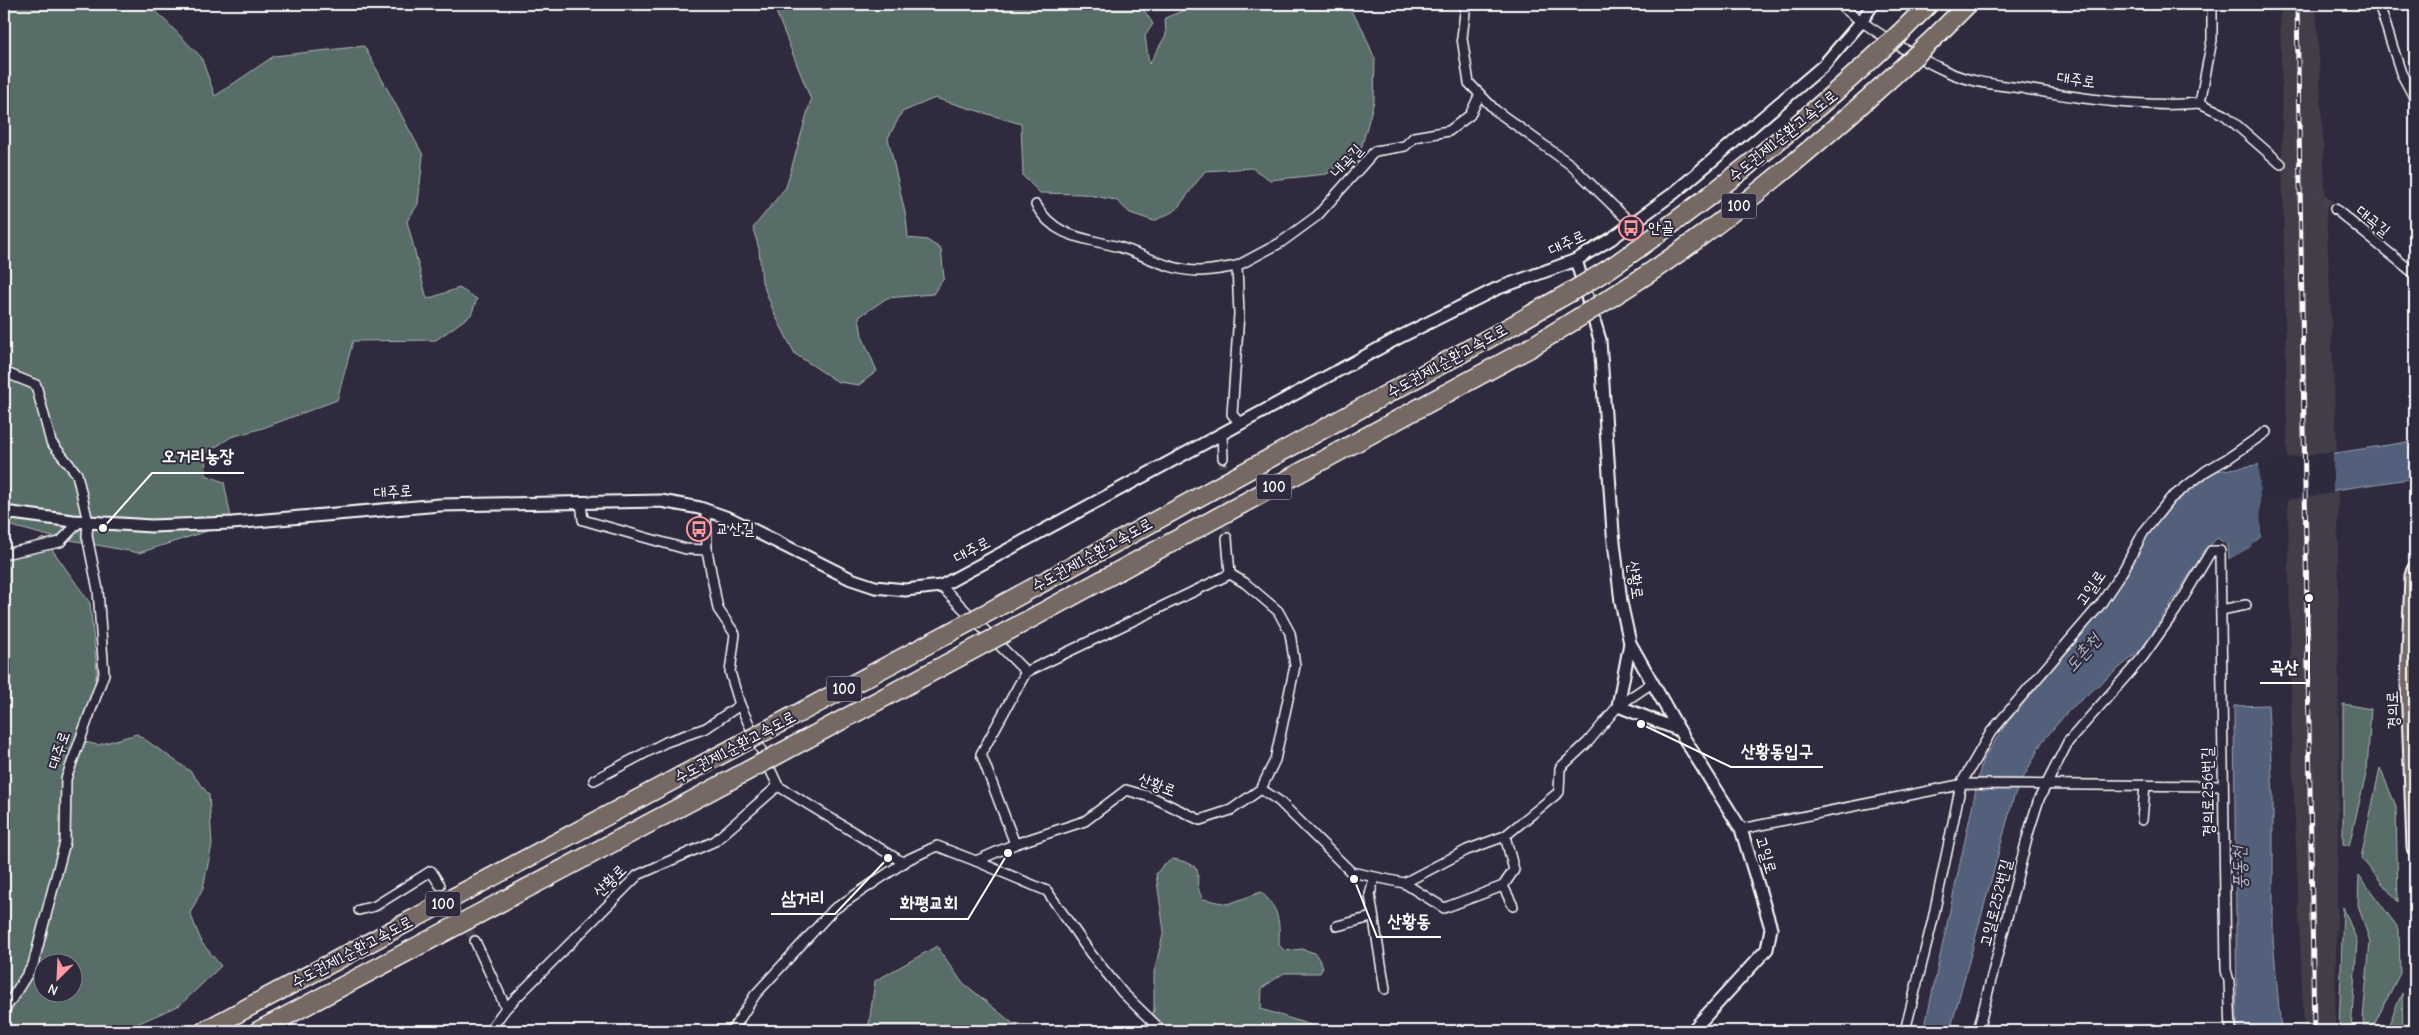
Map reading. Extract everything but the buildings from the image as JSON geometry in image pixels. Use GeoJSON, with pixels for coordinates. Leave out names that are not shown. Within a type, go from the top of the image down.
{"type":"FeatureCollection","features":[{"type":"Feature","properties":{"kind":"highway","name":"수도권제1순환고속도로"},"geometry":{"type":"LineString","coordinates":[[204,1031],[1007,602],[1515,324],[1615,265],[1776,144],[1833,96],[1929,4]]}},
{"type":"Feature","properties":{"kind":"highway","name":"수도권제1순환고속도로"},"geometry":{"type":"LineString","coordinates":[[258,1031],[695,799],[1528,349],[1624,290],[1693,242],[1806,153],[1863,104],[1968,4]]}},
{"type":"Feature","properties":{"kind":"main road","name":"경의로"},"geometry":{"type":"LineString","coordinates":[[2415,570],[2413,576],[2409,682],[2415,848]]}},
{"type":"Feature","properties":{"kind":"street"},"geometry":{"type":"LineString","coordinates":[[1466,4],[1462,38],[1469,83],[1495,110],[1571,165],[1632,224]]}},
{"type":"Feature","properties":{"kind":"street"},"geometry":{"type":"LineString","coordinates":[[1839,4],[1861,22]]}},
{"type":"Feature","properties":{"kind":"street","name":"대주로"},"geometry":{"type":"LineString","coordinates":[[4,512],[83,522],[151,526],[232,523],[440,505],[661,501],[706,510],[731,519],[851,579],[876,587],[905,590],[941,586],[1402,336],[1496,289],[1576,260],[1632,224],[1674,193],[1823,66],[1861,22],[1873,4]]}},
{"type":"Feature","properties":{"kind":"street"},"geometry":{"type":"LineString","coordinates":[[2212,4],[2212,40],[2200,103],[2225,115],[2281,164]]}},
{"type":"Feature","properties":{"kind":"street"},"geometry":{"type":"LineString","coordinates":[[2379,4],[2401,73],[2415,99]]}},
{"type":"Feature","properties":{"kind":"street","name":"대주로"},"geometry":{"type":"LineString","coordinates":[[1861,22],[1950,73],[1994,84],[2092,100],[2172,106],[2200,103]]}},
{"type":"Feature","properties":{"kind":"street","name":"내곡길"},"geometry":{"type":"LineString","coordinates":[[1237,266],[1280,243],[1316,216],[1375,151],[1405,146],[1414,137],[1449,131],[1470,115],[1480,94]]}},
{"type":"Feature","properties":{"kind":"street"},"geometry":{"type":"LineString","coordinates":[[1036,205],[1042,215],[1060,229],[1088,241],[1119,247],[1169,267],[1199,271],[1237,266],[1239,314],[1232,414],[1240,424]]}},
{"type":"Feature","properties":{"kind":"street","name":"대곡길"},"geometry":{"type":"LineString","coordinates":[[2335,209],[2415,274]]}},
{"type":"Feature","properties":{"kind":"street","name":"산황로"},"geometry":{"type":"LineString","coordinates":[[1576,260],[1600,340],[1612,533],[1621,602],[1630,643],[1652,683]]}},
{"type":"Feature","properties":{"kind":"street","name":"대주로"},"geometry":{"type":"LineString","coordinates":[[4,372],[36,385],[51,442],[77,474],[83,522],[98,590],[104,674],[66,778],[65,842],[33,965],[4,1011]]}},
{"type":"Feature","properties":{"kind":"street","name":"고일로"},"geometry":{"type":"LineString","coordinates":[[1905,1031],[1933,919],[1963,784],[1991,732],[2104,600],[2124,569],[2142,533],[2170,499],[2206,470],[2230,458],[2266,432]]}},
{"type":"Feature","properties":{"kind":"street"},"geometry":{"type":"LineString","coordinates":[[1222,434],[1223,458]]}},
{"type":"Feature","properties":{"kind":"street"},"geometry":{"type":"LineString","coordinates":[[580,502],[583,520],[686,549],[707,550]]}},
{"type":"Feature","properties":{"kind":"street"},"geometry":{"type":"LineString","coordinates":[[706,510],[707,550],[718,609],[735,634],[730,672],[740,705],[778,786],[904,863]]}},
{"type":"Feature","properties":{"kind":"street"},"geometry":{"type":"LineString","coordinates":[[4,554],[60,542],[83,522]]}},
{"type":"Feature","properties":{"kind":"street"},"geometry":{"type":"LineString","coordinates":[[1014,844],[981,754],[1026,672],[1230,574],[1227,538]]}},
{"type":"Feature","properties":{"kind":"street","name":"고일로252번길"},"geometry":{"type":"LineString","coordinates":[[1978,1031],[2029,831],[2045,783],[2068,742],[2142,658],[2176,610],[2211,551],[2220,551]]}},
{"type":"Feature","properties":{"kind":"street","name":"경의로256번길"},"geometry":{"type":"LineString","coordinates":[[2220,551],[2226,970],[2229,981],[2230,1031]]}},
{"type":"Feature","properties":{"kind":"street","name":"산황로"},"geometry":{"type":"LineString","coordinates":[[976,861],[1014,844],[1085,821],[1126,790],[1154,798],[1200,820],[1231,810],[1261,789],[1275,760],[1295,666],[1290,633],[1278,611],[1245,583],[1230,574]]}},
{"type":"Feature","properties":{"kind":"street"},"geometry":{"type":"LineString","coordinates":[[941,586],[1026,672]]}},
{"type":"Feature","properties":{"kind":"street"},"geometry":{"type":"LineString","coordinates":[[2221,610],[2246,605]]}},
{"type":"Feature","properties":{"kind":"street"},"geometry":{"type":"LineString","coordinates":[[1618,706],[1630,643]]}},
{"type":"Feature","properties":{"kind":"street"},"geometry":{"type":"LineString","coordinates":[[1404,883],[1467,850],[1505,836],[1559,792],[1560,768],[1588,742],[1618,706],[1652,683]]}},
{"type":"Feature","properties":{"kind":"street","name":"고일로"},"geometry":{"type":"LineString","coordinates":[[1652,683],[1678,730],[1740,829],[1771,928],[1767,949],[1692,1031]]}},
{"type":"Feature","properties":{"kind":"street"},"geometry":{"type":"LineString","coordinates":[[594,780],[666,742],[706,728],[740,705]]}},
{"type":"Feature","properties":{"kind":"street"},"geometry":{"type":"LineString","coordinates":[[1618,706],[1678,730]]}},
{"type":"Feature","properties":{"kind":"street"},"geometry":{"type":"LineString","coordinates":[[1740,829],[1963,784],[2045,783],[2223,786]]}},
{"type":"Feature","properties":{"kind":"street"},"geometry":{"type":"LineString","coordinates":[[2142,820],[2145,785]]}},
{"type":"Feature","properties":{"kind":"street","name":"산황로"},"geometry":{"type":"LineString","coordinates":[[489,1031],[506,1008],[638,875],[715,841],[778,786]]}},
{"type":"Feature","properties":{"kind":"street"},"geometry":{"type":"LineString","coordinates":[[1261,789],[1279,801],[1351,872],[1404,883],[1444,908],[1466,902],[1504,886],[1514,870],[1505,836]]}},
{"type":"Feature","properties":{"kind":"street"},"geometry":{"type":"LineString","coordinates":[[732,1031],[755,995],[833,910],[904,863],[937,846],[1047,892],[1091,954],[1122,992],[1162,1031]]}},
{"type":"Feature","properties":{"kind":"street"},"geometry":{"type":"LineString","coordinates":[[359,910],[375,906],[431,871],[440,885]]}},
{"type":"Feature","properties":{"kind":"street"},"geometry":{"type":"LineString","coordinates":[[1374,877],[1370,895],[1372,917],[1385,989]]}},
{"type":"Feature","properties":{"kind":"street"},"geometry":{"type":"LineString","coordinates":[[1504,886],[1513,906]]}},
{"type":"Feature","properties":{"kind":"street"},"geometry":{"type":"LineString","coordinates":[[1337,926],[1372,917]]}},
{"type":"Feature","properties":{"kind":"street"},"geometry":{"type":"LineString","coordinates":[[475,941],[506,1008]]}},
{"type":"Feature","properties":{"kind":"shaded area"},"geometry":{"type":"Polygon","coordinates":[[[2280,4],[2316,4],[2321,95],[2338,476],[2339,761],[2335,1031],[2304,1031],[2292,755],[2280,4]]]}},
{"type":"Feature","properties":{"kind":"green space"},"geometry":{"type":"Polygon","coordinates":[[[4,4],[149,4],[201,57],[215,96],[274,56],[364,46],[423,155],[418,204],[407,221],[427,299],[459,288],[477,299],[471,315],[436,340],[353,341],[337,400],[263,428],[231,437],[205,454],[206,475],[224,482],[232,523],[139,553],[49,536],[4,524],[4,4]]]}},
{"type":"Feature","properties":{"kind":"green space"},"geometry":{"type":"Polygon","coordinates":[[[773,4],[819,4],[845,8],[857,4],[1140,4],[1153,24],[1145,36],[1149,64],[1166,35],[1165,18],[1182,11],[1184,4],[1346,4],[1361,26],[1375,59],[1374,101],[1361,149],[1327,174],[1270,180],[1252,168],[1205,171],[1176,210],[1154,221],[1130,213],[1116,200],[1083,194],[1040,193],[1023,176],[1021,124],[935,98],[902,112],[888,138],[906,217],[908,238],[927,240],[941,249],[944,278],[933,294],[887,298],[859,317],[862,336],[877,371],[859,385],[838,382],[795,354],[775,315],[762,282],[759,249],[753,228],[786,187],[811,100],[773,4]]]}},
{"type":"Feature","properties":{"kind":"green space"},"geometry":{"type":"Polygon","coordinates":[[[44,538],[90,603],[97,671],[85,742],[98,745],[137,734],[190,771],[209,795],[212,845],[203,888],[190,913],[202,943],[221,966],[180,1005],[121,1031],[4,1031],[4,556],[44,538]]]}},
{"type":"Feature","properties":{"kind":"green space"},"geometry":{"type":"Polygon","coordinates":[[[2343,704],[2371,709],[2367,770],[2349,846],[2343,844],[2343,704]]]}},
{"type":"Feature","properties":{"kind":"green space"},"geometry":{"type":"Polygon","coordinates":[[[2380,768],[2396,806],[2398,902],[2361,858],[2380,768]]]}},
{"type":"Feature","properties":{"kind":"green space"},"geometry":{"type":"Polygon","coordinates":[[[1173,859],[1193,865],[1197,869],[1199,891],[1203,899],[1228,904],[1261,892],[1267,898],[1277,915],[1279,945],[1285,951],[1302,949],[1315,953],[1323,966],[1320,973],[1284,973],[1262,988],[1261,1009],[1329,1031],[1147,1031],[1154,1010],[1154,972],[1164,931],[1156,874],[1163,865],[1173,859]]]}},
{"type":"Feature","properties":{"kind":"green space"},"geometry":{"type":"Polygon","coordinates":[[[2359,875],[2399,929],[2400,973],[2371,1031],[2364,1031],[2363,1018],[2370,942],[2358,905],[2359,875]]]}},
{"type":"Feature","properties":{"kind":"green space"},"geometry":{"type":"Polygon","coordinates":[[[2343,907],[2357,941],[2351,1031],[2339,1031],[2343,907]]]}},
{"type":"Feature","properties":{"kind":"green space"},"geometry":{"type":"Polygon","coordinates":[[[937,946],[961,981],[1022,1031],[868,1031],[875,981],[937,946]]]}},
{"type":"Feature","properties":{"kind":"green space"},"geometry":{"type":"Polygon","coordinates":[[[2402,993],[2403,1031],[2386,1031],[2402,993]]]}},
{"type":"Feature","properties":{"kind":"water","name":"도촌천"},"geometry":{"type":"Polygon","coordinates":[[[2415,441],[2415,478],[2262,501],[2261,537],[2249,548],[2229,559],[2228,545],[2217,538],[2204,552],[2142,649],[2069,710],[2042,742],[2014,796],[1950,1031],[1924,1031],[1982,761],[2006,724],[2075,643],[2116,588],[2152,527],[2170,503],[2193,485],[2217,471],[2415,441]]]}},
{"type":"Feature","properties":{"kind":"water","name":"풍동천"},"geometry":{"type":"Polygon","coordinates":[[[2268,705],[2273,795],[2273,939],[2281,1031],[2237,1031],[2234,706],[2268,705]]]}},
{"type":"Feature","properties":{"kind":"pier"},"geometry":{"type":"Polygon","coordinates":[[[2333,451],[2333,493],[2264,503],[2263,538],[2250,550],[2229,561],[2229,559],[2249,548],[2261,537],[2259,462],[2333,451]]]}},
{"type":"Feature","properties":{"kind":"tunnel"},"geometry":{"type":"LineString","coordinates":[[2281,164],[2335,209]]}},
{"type":"Feature","properties":{"kind":"tunnel"},"geometry":{"type":"LineString","coordinates":[[1223,458],[1227,538]]}},
{"type":"Feature","properties":{"kind":"tunnel"},"geometry":{"type":"LineString","coordinates":[[440,885],[475,941]]}},
{"type":"Feature","properties":{"kind":"railway"},"geometry":{"type":"LineString","coordinates":[[2297,4],[2314,1031]]}},
{"type":"Feature","properties":{"kind":"place","name":"안골"},"geometry":{"type":"Point","coordinates":[1631,228]}},
{"type":"Feature","properties":{"kind":"place","name":"오거리농장"},"geometry":{"type":"Point","coordinates":[103,528]}},
{"type":"Feature","properties":{"kind":"place","name":"교산길"},"geometry":{"type":"Point","coordinates":[699,529]}},
{"type":"Feature","properties":{"kind":"place","name":"곡산"},"geometry":{"type":"Point","coordinates":[2309,598]}},
{"type":"Feature","properties":{"kind":"place","name":"산황동입구"},"geometry":{"type":"Point","coordinates":[1641,724]}},
{"type":"Feature","properties":{"kind":"place","name":"화평교회"},"geometry":{"type":"Point","coordinates":[1008,853]}},
{"type":"Feature","properties":{"kind":"place","name":"삼거리"},"geometry":{"type":"Point","coordinates":[888,858]}},
{"type":"Feature","properties":{"kind":"place","name":"산황동"},"geometry":{"type":"Point","coordinates":[1354,879]}}]}
